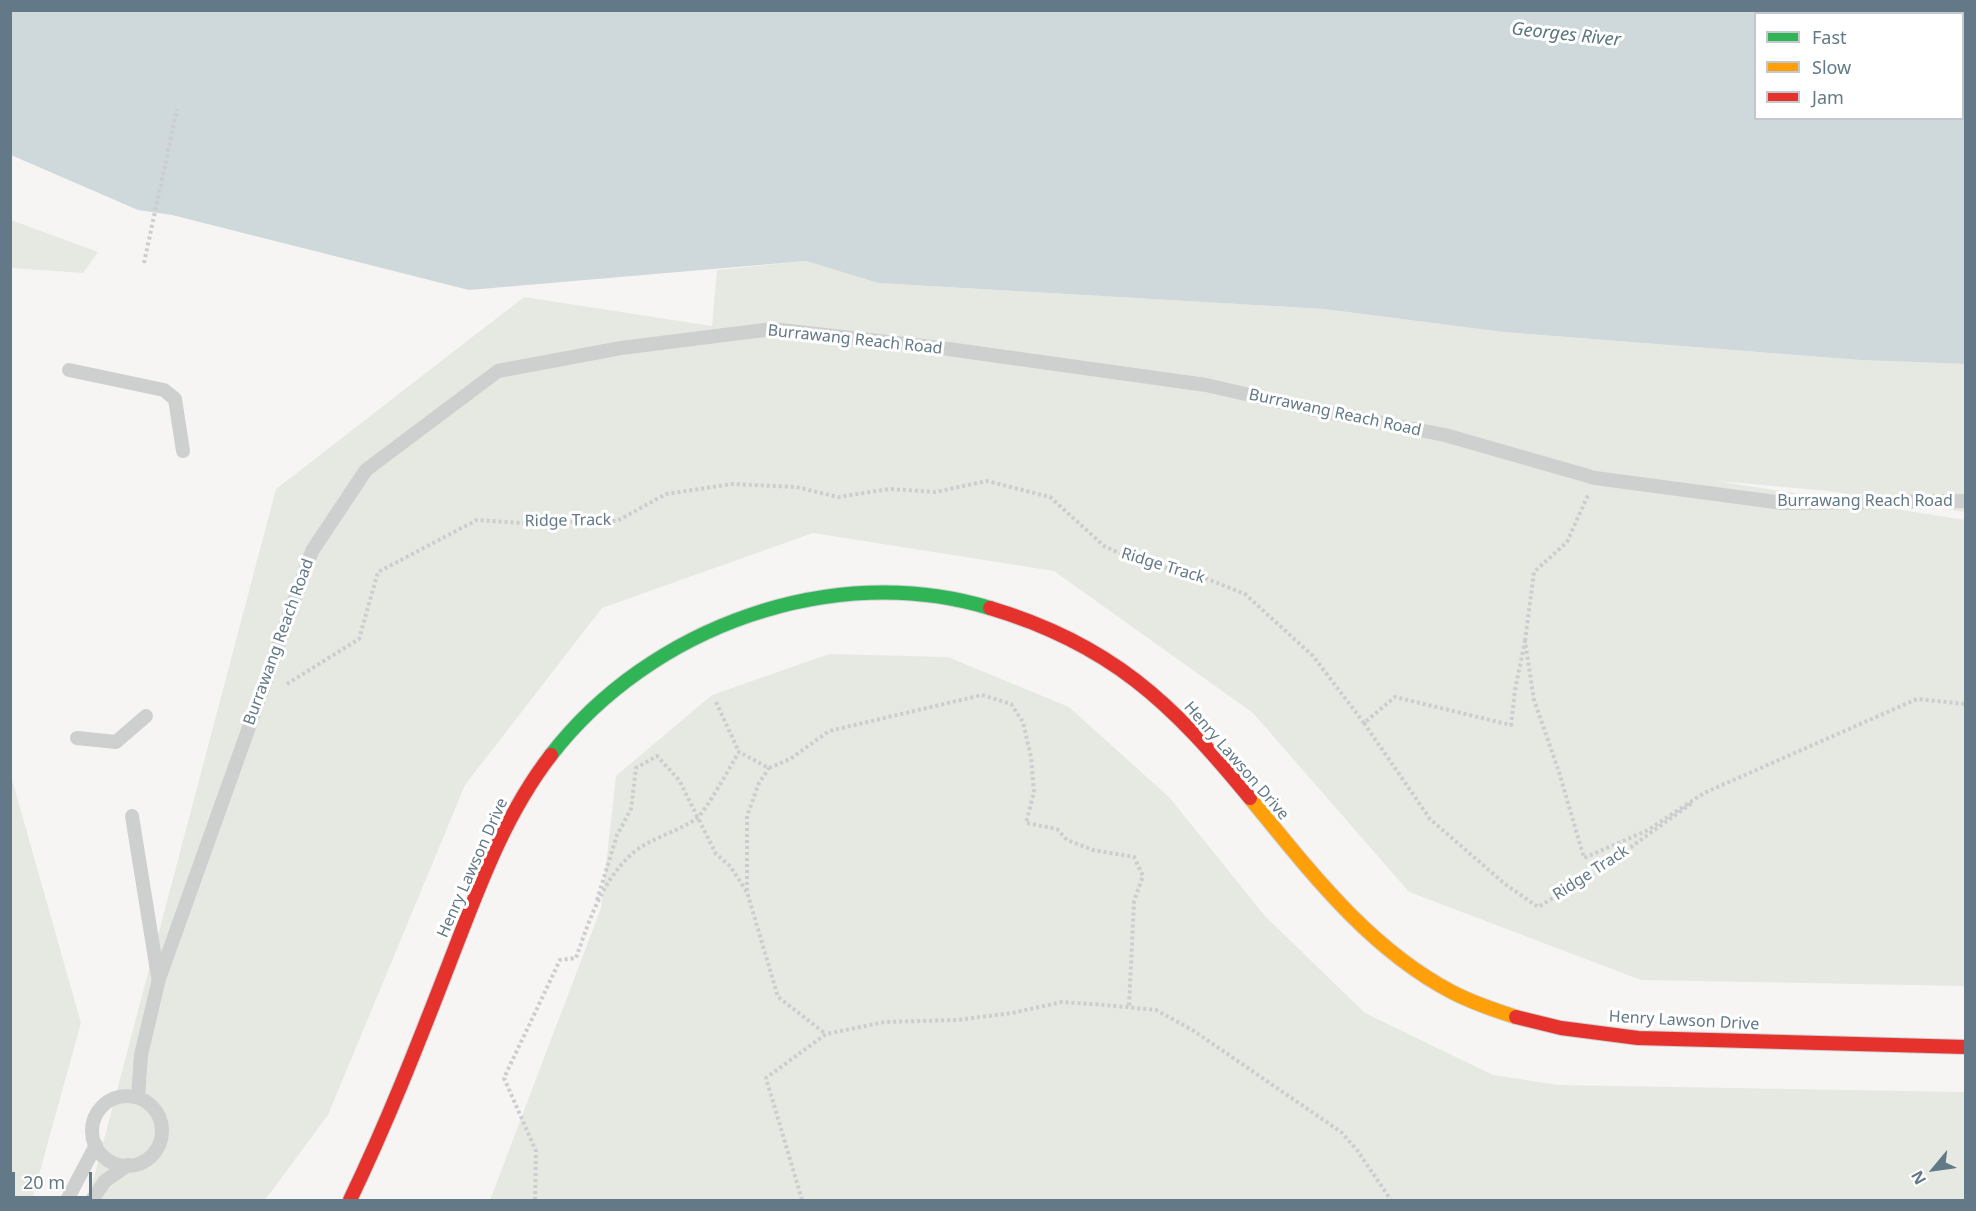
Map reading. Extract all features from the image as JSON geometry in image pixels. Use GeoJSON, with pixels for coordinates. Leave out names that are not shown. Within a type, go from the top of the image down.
{"type":"FeatureCollection","features":[{"type":"Feature","properties":{"kind":"main road","name":"Henry Lawson Drive"},"geometry":{"type":"LineString","coordinates":[[350,1200],[402,1086],[498,843],[541,767],[565,736],[645,666],[703,633],[736,619],[790,603],[862,593],[899,593],[966,601],[1002,610],[1035,622],[1093,651],[1121,669],[1151,691],[1197,736],[1312,876],[1365,931],[1422,974],[1450,991],[1483,1006],[1548,1025],[1620,1036],[1702,1041],[1965,1047]]}},
{"type":"Feature","properties":{"kind":"lane","name":"Burrawang Reach Road"},"geometry":{"type":"LineString","coordinates":[[138,1097],[141,1055],[159,979],[312,551],[366,470],[498,371],[621,348],[772,329],[941,348],[1206,385],[1320,411],[1445,435],[1595,478],[1783,504],[1965,501]]}},
{"type":"Feature","properties":{"kind":"lane"},"geometry":{"type":"LineString","coordinates":[[69,370],[164,390],[175,399],[183,451]]}},
{"type":"Feature","properties":{"kind":"lane"},"geometry":{"type":"LineString","coordinates":[[77,738],[116,742],[146,716]]}},
{"type":"Feature","properties":{"kind":"lane"},"geometry":{"type":"LineString","coordinates":[[132,816],[159,979]]}},
{"type":"Feature","properties":{"kind":"lane"},"geometry":{"type":"LineString","coordinates":[[122,1096],[138,1097],[157,1112],[162,1127],[162,1136],[151,1156],[137,1164],[121,1165],[106,1158],[96,1145],[94,1122],[101,1107],[107,1102],[122,1096]]}},
{"type":"Feature","properties":{"kind":"lane"},"geometry":{"type":"LineString","coordinates":[[67,1200],[96,1145]]}},
{"type":"Feature","properties":{"kind":"lane"},"geometry":{"type":"LineString","coordinates":[[92,1200],[105,1181],[129,1165]]}},
{"type":"Feature","properties":{"kind":"path"},"geometry":{"type":"LineString","coordinates":[[144,263],[177,109]]}},
{"type":"Feature","properties":{"kind":"path"},"geometry":{"type":"LineString","coordinates":[[1364,723],[1395,697],[1511,725],[1534,572],[1567,542],[1595,478]]}},
{"type":"Feature","properties":{"kind":"path","name":"Ridge Track"},"geometry":{"type":"LineString","coordinates":[[258,698],[287,684],[359,639],[378,572],[477,520],[522,523],[617,521],[666,494],[732,484],[796,487],[838,497],[890,489],[935,492],[987,481],[1050,497],[1104,546],[1139,562],[1195,574],[1245,594],[1313,656],[1364,723],[1430,819],[1505,884],[1538,907],[1595,873],[1684,811],[1704,793]]}},
{"type":"Feature","properties":{"kind":"path","name":"Ridge Track"},"geometry":{"type":"LineString","coordinates":[[1525,641],[1534,700],[1559,772],[1584,858],[1648,830],[1704,793],[1917,699],[1965,704]]}},
{"type":"Feature","properties":{"kind":"path"},"geometry":{"type":"LineString","coordinates":[[826,1034],[778,997],[747,892],[747,816],[759,783],[769,768],[790,759],[829,731],[982,695],[1011,704],[1023,722],[1034,792],[1026,823],[1057,829],[1067,840],[1093,850],[1134,857],[1143,876],[1134,901],[1129,1007]]}},
{"type":"Feature","properties":{"kind":"path"},"geometry":{"type":"LineString","coordinates":[[716,702],[739,752],[769,768]]}},
{"type":"Feature","properties":{"kind":"path"},"geometry":{"type":"LineString","coordinates":[[594,908],[611,880],[633,853],[665,833],[698,817],[739,752]]}},
{"type":"Feature","properties":{"kind":"path"},"geometry":{"type":"LineString","coordinates":[[536,1200],[536,1151],[504,1078],[560,960],[576,958],[617,835],[631,809],[636,768],[657,756],[679,780],[716,854],[730,866],[747,892]]}},
{"type":"Feature","properties":{"kind":"path"},"geometry":{"type":"LineString","coordinates":[[802,1200],[766,1078],[826,1034],[885,1022],[957,1020],[1012,1013],[1062,1002],[1156,1010],[1194,1031],[1341,1132],[1357,1150],[1390,1200]]}},
{"type":"Feature","properties":{"kind":"shaded area"},"geometry":{"type":"Polygon","coordinates":[[[10,220],[98,252],[83,273],[11,268],[10,220]]]}},
{"type":"Feature","properties":{"kind":"shaded area"},"geometry":{"type":"Polygon","coordinates":[[[806,261],[878,283],[1324,309],[1503,332],[1860,360],[1965,364],[1965,512],[1828,491],[1717,481],[1965,520],[1965,986],[1641,980],[1409,892],[1253,713],[1054,571],[813,533],[602,608],[465,785],[328,1115],[265,1200],[88,1200],[276,489],[524,297],[712,326],[717,270],[806,261]]]}},
{"type":"Feature","properties":{"kind":"shaded area"},"geometry":{"type":"Polygon","coordinates":[[[829,654],[948,657],[1069,707],[1169,797],[1265,916],[1365,1013],[1493,1075],[1559,1085],[1965,1092],[1965,1200],[490,1200],[601,908],[616,776],[712,695],[829,654]]]}},
{"type":"Feature","properties":{"kind":"shaded area"},"geometry":{"type":"Polygon","coordinates":[[[11,776],[81,1023],[32,1200],[11,1200],[11,776]]]}},
{"type":"Feature","properties":{"kind":"water","name":"Georges River"},"geometry":{"type":"Polygon","coordinates":[[[11,10],[1965,11],[1965,364],[1860,360],[1503,332],[1324,309],[878,283],[806,261],[469,290],[172,215],[138,210],[11,155],[11,10]]]}},
{"type":"Feature","properties":{"kind":"traffic: fast"},"geometry":{"type":"LineString","coordinates":[[551,755],[592,710],[639,671],[692,640],[749,616],[808,600],[869,593],[930,595],[990,608]]}},
{"type":"Feature","properties":{"kind":"traffic: slow"},"geometry":{"type":"LineString","coordinates":[[1250,798],[1342,906],[1393,953],[1452,992],[1516,1017]]}},
{"type":"Feature","properties":{"kind":"traffic: jam"},"geometry":{"type":"LineString","coordinates":[[990,608],[1033,623],[1071,640],[1105,659],[1136,681],[1193,733],[1250,798]]}},
{"type":"Feature","properties":{"kind":"traffic: jam"},"geometry":{"type":"LineString","coordinates":[[350,1200],[402,1083],[492,856],[519,804],[551,755]]}},
{"type":"Feature","properties":{"kind":"traffic: jam"},"geometry":{"type":"LineString","coordinates":[[1516,1017],[1561,1028],[1638,1038],[1966,1047]]}}]}
